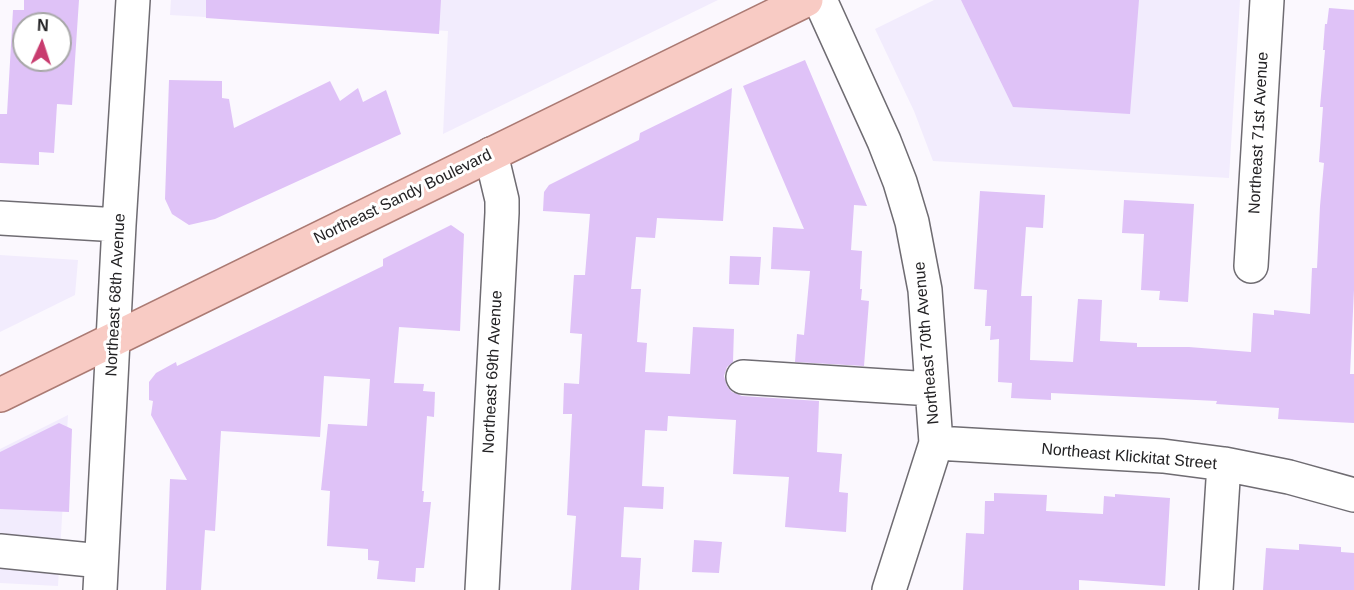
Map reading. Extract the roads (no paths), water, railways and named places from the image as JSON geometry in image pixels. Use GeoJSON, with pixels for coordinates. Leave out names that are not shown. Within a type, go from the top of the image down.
{"type":"FeatureCollection","features":[{"type":"Feature","properties":{"kind":"main road","name":"Northeast Sandy Boulevard"},"geometry":{"type":"LineString","coordinates":[[0,395],[806,0]]}},
{"type":"Feature","properties":{"kind":"street","name":"Northeast 68th Avenue"},"geometry":{"type":"LineString","coordinates":[[101,575],[133,0]]}},
{"type":"Feature","properties":{"kind":"street","name":"Northeast 70th Avenue"},"geometry":{"type":"LineString","coordinates":[[820,0],[884,141],[900,182],[912,222],[925,290],[936,443],[889,590]]}},
{"type":"Feature","properties":{"kind":"street","name":"Northeast 71st Avenue"},"geometry":{"type":"LineString","coordinates":[[1251,266],[1267,0]]}},
{"type":"Feature","properties":{"kind":"street","name":"Northeast 69th Avenue"},"geometry":{"type":"LineString","coordinates":[[482,590],[502,213],[502,200],[491,154]]}},
{"type":"Feature","properties":{"kind":"street"},"geometry":{"type":"LineString","coordinates":[[0,218],[119,225]]}},
{"type":"Feature","properties":{"kind":"street"},"geometry":{"type":"LineString","coordinates":[[743,377],[932,388]]}},
{"type":"Feature","properties":{"kind":"street","name":"Northeast Klickitat Street"},"geometry":{"type":"LineString","coordinates":[[936,443],[1163,456],[1224,464],[1289,477],[1354,495]]}},
{"type":"Feature","properties":{"kind":"street"},"geometry":{"type":"LineString","coordinates":[[1216,590],[1224,464]]}},
{"type":"Feature","properties":{"kind":"street"},"geometry":{"type":"LineString","coordinates":[[0,551],[101,575]]}}]}
